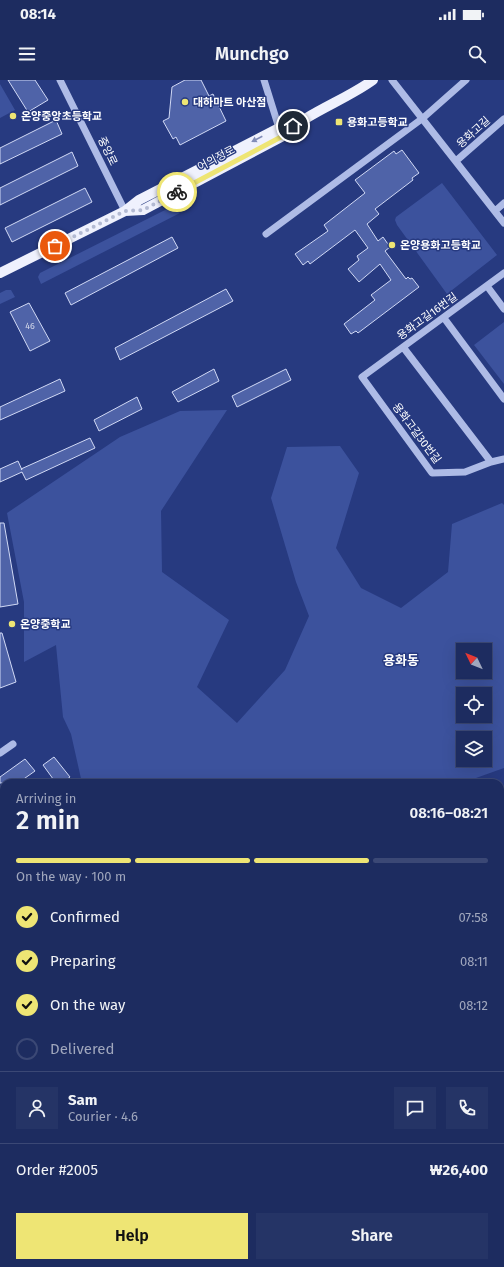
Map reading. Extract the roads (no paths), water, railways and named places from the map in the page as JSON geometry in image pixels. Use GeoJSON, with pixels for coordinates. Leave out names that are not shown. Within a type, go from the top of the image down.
{"type":"FeatureCollection","features":[{"type":"Feature","properties":{"kind":"main road","name":"어의정로"},"geometry":{"type":"LineString","coordinates":[[125,211],[143,210],[281,137],[293,126],[361,84],[373,80]]}},
{"type":"Feature","properties":{"kind":"main road","name":"어의정로"},"geometry":{"type":"LineString","coordinates":[[0,273],[125,211],[139,200],[279,128],[293,126]]}},
{"type":"Feature","properties":{"kind":"street","name":"중앙로"},"geometry":{"type":"LineString","coordinates":[[60,80],[125,211]]}},
{"type":"Feature","properties":{"kind":"street"},"geometry":{"type":"LineString","coordinates":[[264,80],[279,128]]}},
{"type":"Feature","properties":{"kind":"street","name":"용화고길"},"geometry":{"type":"LineString","coordinates":[[392,80],[504,223]]}},
{"type":"Feature","properties":{"kind":"street"},"geometry":{"type":"LineString","coordinates":[[266,234],[423,118],[466,80]]}},
{"type":"Feature","properties":{"kind":"street","name":"용화고길"},"geometry":{"type":"LineString","coordinates":[[456,161],[504,119]]}},
{"type":"Feature","properties":{"kind":"street"},"geometry":{"type":"LineString","coordinates":[[495,211],[504,203]]}},
{"type":"Feature","properties":{"kind":"street","name":"용화고길16번길"},"geometry":{"type":"LineString","coordinates":[[362,377],[504,273]]}},
{"type":"Feature","properties":{"kind":"street"},"geometry":{"type":"LineString","coordinates":[[487,286],[504,309]]}},
{"type":"Feature","properties":{"kind":"street"},"geometry":{"type":"LineString","coordinates":[[444,318],[504,399]]}},
{"type":"Feature","properties":{"kind":"street"},"geometry":{"type":"LineString","coordinates":[[403,348],[491,462]]}},
{"type":"Feature","properties":{"kind":"street","name":"용화고길30번길"},"geometry":{"type":"LineString","coordinates":[[362,377],[432,473],[465,472],[491,462],[504,459]]}},
{"type":"Feature","properties":{"kind":"street"},"geometry":{"type":"LineString","coordinates":[[0,754],[13,744]]}},
{"type":"Feature","properties":{"kind":"place","name":"대하마트 아산점"},"geometry":{"type":"Point","coordinates":[185,102]}},
{"type":"Feature","properties":{"kind":"place","name":"온양중앙초등학교"},"geometry":{"type":"Point","coordinates":[13,116]}},
{"type":"Feature","properties":{"kind":"place","name":"용화고등학교"},"geometry":{"type":"Point","coordinates":[339,122]}},
{"type":"Feature","properties":{"kind":"place","name":"온양용화고등학교"},"geometry":{"type":"Point","coordinates":[392,245]}},
{"type":"Feature","properties":{"kind":"place","name":"온양중학교"},"geometry":{"type":"Point","coordinates":[12,624]}},
{"type":"Feature","properties":{"kind":"district","name":"용화동"},"geometry":{"type":"Point","coordinates":[401,660]}}]}
